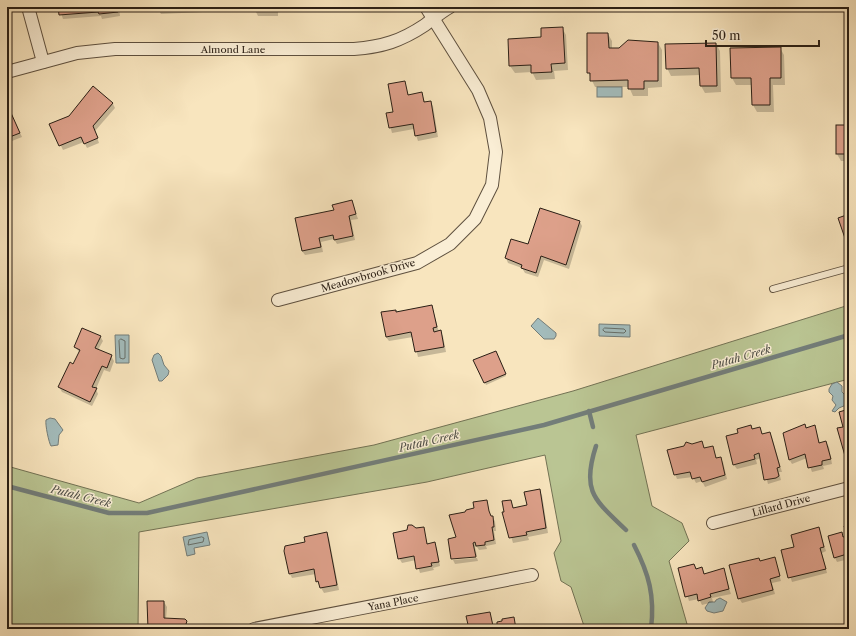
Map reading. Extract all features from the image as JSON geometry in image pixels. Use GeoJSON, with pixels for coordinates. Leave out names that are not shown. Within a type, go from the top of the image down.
{"type":"FeatureCollection","features":[{"type":"Feature","properties":{"kind":"street"},"geometry":{"type":"LineString","coordinates":[[28,7],[43,62]]}},
{"type":"Feature","properties":{"kind":"street","name":"Meadowbrook Drive"},"geometry":{"type":"LineString","coordinates":[[278,300],[417,263],[450,244],[475,219],[492,185],[496,152],[490,118],[478,90],[426,7]]}},
{"type":"Feature","properties":{"kind":"street","name":"Almond Lane"},"geometry":{"type":"LineString","coordinates":[[7,72],[77,53],[115,49],[331,49],[378,47],[396,42],[434,19],[450,7]]}},
{"type":"Feature","properties":{"kind":"street","name":"Lillard Drive"},"geometry":{"type":"LineString","coordinates":[[713,523],[849,488]]}},
{"type":"Feature","properties":{"kind":"street","name":"Yana Place"},"geometry":{"type":"LineString","coordinates":[[254,629],[532,575]]}},
{"type":"Feature","properties":{"kind":"lane"},"geometry":{"type":"LineString","coordinates":[[773,289],[849,268]]}},
{"type":"Feature","properties":{"kind":"green space"},"geometry":{"type":"Polygon","coordinates":[[[849,305],[849,379],[636,435],[652,506],[682,523],[689,541],[669,561],[687,624],[682,629],[585,629],[571,587],[561,581],[554,553],[561,541],[545,455],[427,482],[139,532],[138,629],[7,627],[7,466],[139,503],[197,478],[374,445],[573,391],[849,305]]]}},
{"type":"Feature","properties":{"kind":"water"},"geometry":{"type":"Polygon","coordinates":[[[597,87],[622,87],[622,97],[597,97],[597,87]]]}},
{"type":"Feature","properties":{"kind":"water"},"geometry":{"type":"Polygon","coordinates":[[[538,318],[556,333],[554,339],[544,339],[531,326],[538,318]]]}},
{"type":"Feature","properties":{"kind":"water"},"geometry":{"type":"Polygon","coordinates":[[[599,324],[630,325],[630,337],[599,336],[599,324]]]}},
{"type":"Feature","properties":{"kind":"water"},"geometry":{"type":"Polygon","coordinates":[[[115,335],[129,335],[129,363],[116,363],[115,335]]]}},
{"type":"Feature","properties":{"kind":"water"},"geometry":{"type":"Polygon","coordinates":[[[158,353],[169,371],[168,375],[162,381],[159,381],[152,360],[154,355],[158,353]]]}},
{"type":"Feature","properties":{"kind":"water"},"geometry":{"type":"Polygon","coordinates":[[[837,382],[842,386],[842,392],[849,399],[846,405],[839,408],[835,412],[832,411],[836,405],[832,400],[833,396],[829,392],[829,389],[832,384],[837,382]]]}},
{"type":"Feature","properties":{"kind":"water"},"geometry":{"type":"Polygon","coordinates":[[[50,418],[55,419],[63,430],[59,435],[58,445],[51,446],[49,441],[46,420],[50,418]]]}},
{"type":"Feature","properties":{"kind":"water"},"geometry":{"type":"Polygon","coordinates":[[[207,532],[210,545],[194,548],[195,554],[187,556],[183,537],[207,532]]]}},
{"type":"Feature","properties":{"kind":"water"},"geometry":{"type":"Polygon","coordinates":[[[720,598],[727,602],[723,611],[714,613],[707,611],[705,608],[709,602],[715,602],[720,598]]]}},
{"type":"Feature","properties":{"kind":"building"},"geometry":{"type":"Polygon","coordinates":[[[58,7],[118,7],[118,12],[59,15],[58,7]]]}},
{"type":"Feature","properties":{"kind":"building"},"geometry":{"type":"Polygon","coordinates":[[[253,7],[274,7],[275,9],[253,10],[253,7]]]}},
{"type":"Feature","properties":{"kind":"building"},"geometry":{"type":"Polygon","coordinates":[[[563,27],[565,63],[551,64],[552,72],[531,73],[531,65],[509,66],[508,39],[541,37],[541,28],[563,27]]]}},
{"type":"Feature","properties":{"kind":"building"},"geometry":{"type":"Polygon","coordinates":[[[587,33],[608,33],[609,48],[619,48],[628,40],[658,42],[658,81],[644,81],[644,89],[628,89],[628,80],[590,81],[590,73],[587,73],[587,33]]]}},
{"type":"Feature","properties":{"kind":"building"},"geometry":{"type":"Polygon","coordinates":[[[716,43],[717,86],[700,86],[699,68],[666,69],[665,44],[716,43]]]}},
{"type":"Feature","properties":{"kind":"building"},"geometry":{"type":"Polygon","coordinates":[[[781,47],[781,78],[770,78],[770,105],[752,105],[751,78],[731,78],[730,48],[781,47]]]}},
{"type":"Feature","properties":{"kind":"building"},"geometry":{"type":"Polygon","coordinates":[[[405,81],[408,95],[422,92],[424,102],[431,101],[436,132],[415,136],[413,124],[389,128],[386,113],[393,112],[388,84],[405,81]]]}},
{"type":"Feature","properties":{"kind":"building"},"geometry":{"type":"Polygon","coordinates":[[[93,86],[113,103],[93,126],[98,138],[84,144],[81,137],[59,146],[49,124],[69,116],[93,86]]]}},
{"type":"Feature","properties":{"kind":"building"},"geometry":{"type":"Polygon","coordinates":[[[7,104],[20,133],[7,138],[7,104]]]}},
{"type":"Feature","properties":{"kind":"building"},"geometry":{"type":"Polygon","coordinates":[[[836,125],[849,125],[849,154],[836,154],[836,125]]]}},
{"type":"Feature","properties":{"kind":"building"},"geometry":{"type":"Polygon","coordinates":[[[352,200],[356,214],[349,216],[353,236],[334,240],[333,235],[319,238],[321,247],[302,251],[295,218],[334,210],[332,205],[352,200]]]}},
{"type":"Feature","properties":{"kind":"building"},"geometry":{"type":"Polygon","coordinates":[[[540,208],[580,221],[566,265],[541,256],[536,273],[521,268],[522,265],[505,258],[511,239],[528,244],[540,208]]]}},
{"type":"Feature","properties":{"kind":"building"},"geometry":{"type":"Polygon","coordinates":[[[849,214],[849,246],[848,247],[838,218],[849,214]]]}},
{"type":"Feature","properties":{"kind":"building"},"geometry":{"type":"Polygon","coordinates":[[[432,305],[437,327],[433,328],[434,332],[441,330],[444,347],[415,352],[411,332],[386,337],[381,312],[396,310],[396,312],[432,305]]]}},
{"type":"Feature","properties":{"kind":"building"},"geometry":{"type":"Polygon","coordinates":[[[82,328],[101,336],[95,348],[112,355],[107,368],[102,366],[92,387],[97,388],[90,402],[58,387],[70,362],[73,364],[80,350],[74,347],[82,328]]]}},
{"type":"Feature","properties":{"kind":"building"},"geometry":{"type":"Polygon","coordinates":[[[496,351],[506,374],[484,383],[473,360],[496,351]]]}},
{"type":"Feature","properties":{"kind":"building"},"geometry":{"type":"Polygon","coordinates":[[[849,409],[849,462],[847,455],[845,456],[837,428],[843,427],[839,412],[849,409]]]}},
{"type":"Feature","properties":{"kind":"building"},"geometry":{"type":"Polygon","coordinates":[[[805,424],[806,428],[815,425],[819,443],[826,441],[831,459],[822,461],[822,465],[808,468],[805,454],[789,460],[783,433],[805,424]]]}},
{"type":"Feature","properties":{"kind":"building"},"geometry":{"type":"Polygon","coordinates":[[[751,425],[752,429],[760,427],[762,434],[770,432],[780,467],[777,468],[779,476],[776,478],[764,480],[759,453],[754,455],[755,459],[733,465],[726,436],[738,433],[737,429],[751,425]]]}},
{"type":"Feature","properties":{"kind":"building"},"geometry":{"type":"Polygon","coordinates":[[[702,441],[704,448],[713,446],[716,458],[721,457],[725,475],[702,482],[700,477],[692,479],[690,472],[674,475],[667,450],[684,446],[686,442],[692,444],[702,441]]]}},
{"type":"Feature","properties":{"kind":"building"},"geometry":{"type":"Polygon","coordinates":[[[540,489],[546,528],[526,532],[527,535],[509,538],[502,512],[504,512],[502,501],[511,500],[513,508],[527,505],[524,492],[540,489]]]}},
{"type":"Feature","properties":{"kind":"building"},"geometry":{"type":"Polygon","coordinates":[[[487,500],[489,511],[491,516],[493,516],[494,527],[492,527],[494,540],[485,542],[485,545],[476,546],[475,542],[473,543],[476,557],[451,559],[448,539],[456,537],[449,515],[465,512],[466,510],[474,508],[473,502],[487,500]]]}},
{"type":"Feature","properties":{"kind":"building"},"geometry":{"type":"Polygon","coordinates":[[[408,525],[412,525],[416,528],[424,527],[427,544],[435,542],[439,562],[431,563],[432,566],[416,569],[414,556],[398,559],[393,533],[407,530],[408,525]]]}},
{"type":"Feature","properties":{"kind":"building"},"geometry":{"type":"Polygon","coordinates":[[[849,525],[849,559],[847,554],[834,558],[828,536],[842,532],[843,537],[847,536],[844,526],[849,525]]]}},
{"type":"Feature","properties":{"kind":"building"},"geometry":{"type":"Polygon","coordinates":[[[819,527],[824,547],[820,548],[826,569],[788,578],[781,550],[794,547],[791,535],[819,527]]]}},
{"type":"Feature","properties":{"kind":"building"},"geometry":{"type":"Polygon","coordinates":[[[327,532],[337,585],[320,588],[318,581],[316,582],[314,569],[289,574],[284,551],[285,546],[305,542],[304,537],[327,532]]]}},
{"type":"Feature","properties":{"kind":"building"},"geometry":{"type":"Polygon","coordinates":[[[775,557],[780,576],[770,579],[773,590],[738,599],[729,565],[759,558],[760,561],[775,557]]]}},
{"type":"Feature","properties":{"kind":"building"},"geometry":{"type":"Polygon","coordinates":[[[694,564],[696,569],[702,567],[704,574],[724,568],[729,589],[710,594],[711,597],[698,601],[697,594],[685,597],[678,568],[694,564]]]}},
{"type":"Feature","properties":{"kind":"building"},"geometry":{"type":"Polygon","coordinates":[[[147,601],[164,601],[164,618],[185,619],[187,621],[185,627],[188,627],[188,629],[148,629],[147,601]]]}},
{"type":"Feature","properties":{"kind":"building"},"geometry":{"type":"Polygon","coordinates":[[[490,612],[493,626],[497,625],[497,622],[502,621],[502,619],[514,617],[516,629],[469,629],[466,616],[490,612]]]}},
{"type":"Feature","properties":{"kind":"waterway","name":"Putah Creek"},"geometry":{"type":"LineString","coordinates":[[7,486],[109,513],[147,513],[544,425],[849,335]]}},
{"type":"Feature","properties":{"kind":"waterway"},"geometry":{"type":"LineString","coordinates":[[589,411],[593,427]]}},
{"type":"Feature","properties":{"kind":"waterway"},"geometry":{"type":"LineString","coordinates":[[596,446],[590,474],[594,494],[606,511],[626,530]]}},
{"type":"Feature","properties":{"kind":"waterway"},"geometry":{"type":"LineString","coordinates":[[634,545],[644,566],[650,586],[652,606],[651,629]]}}]}
